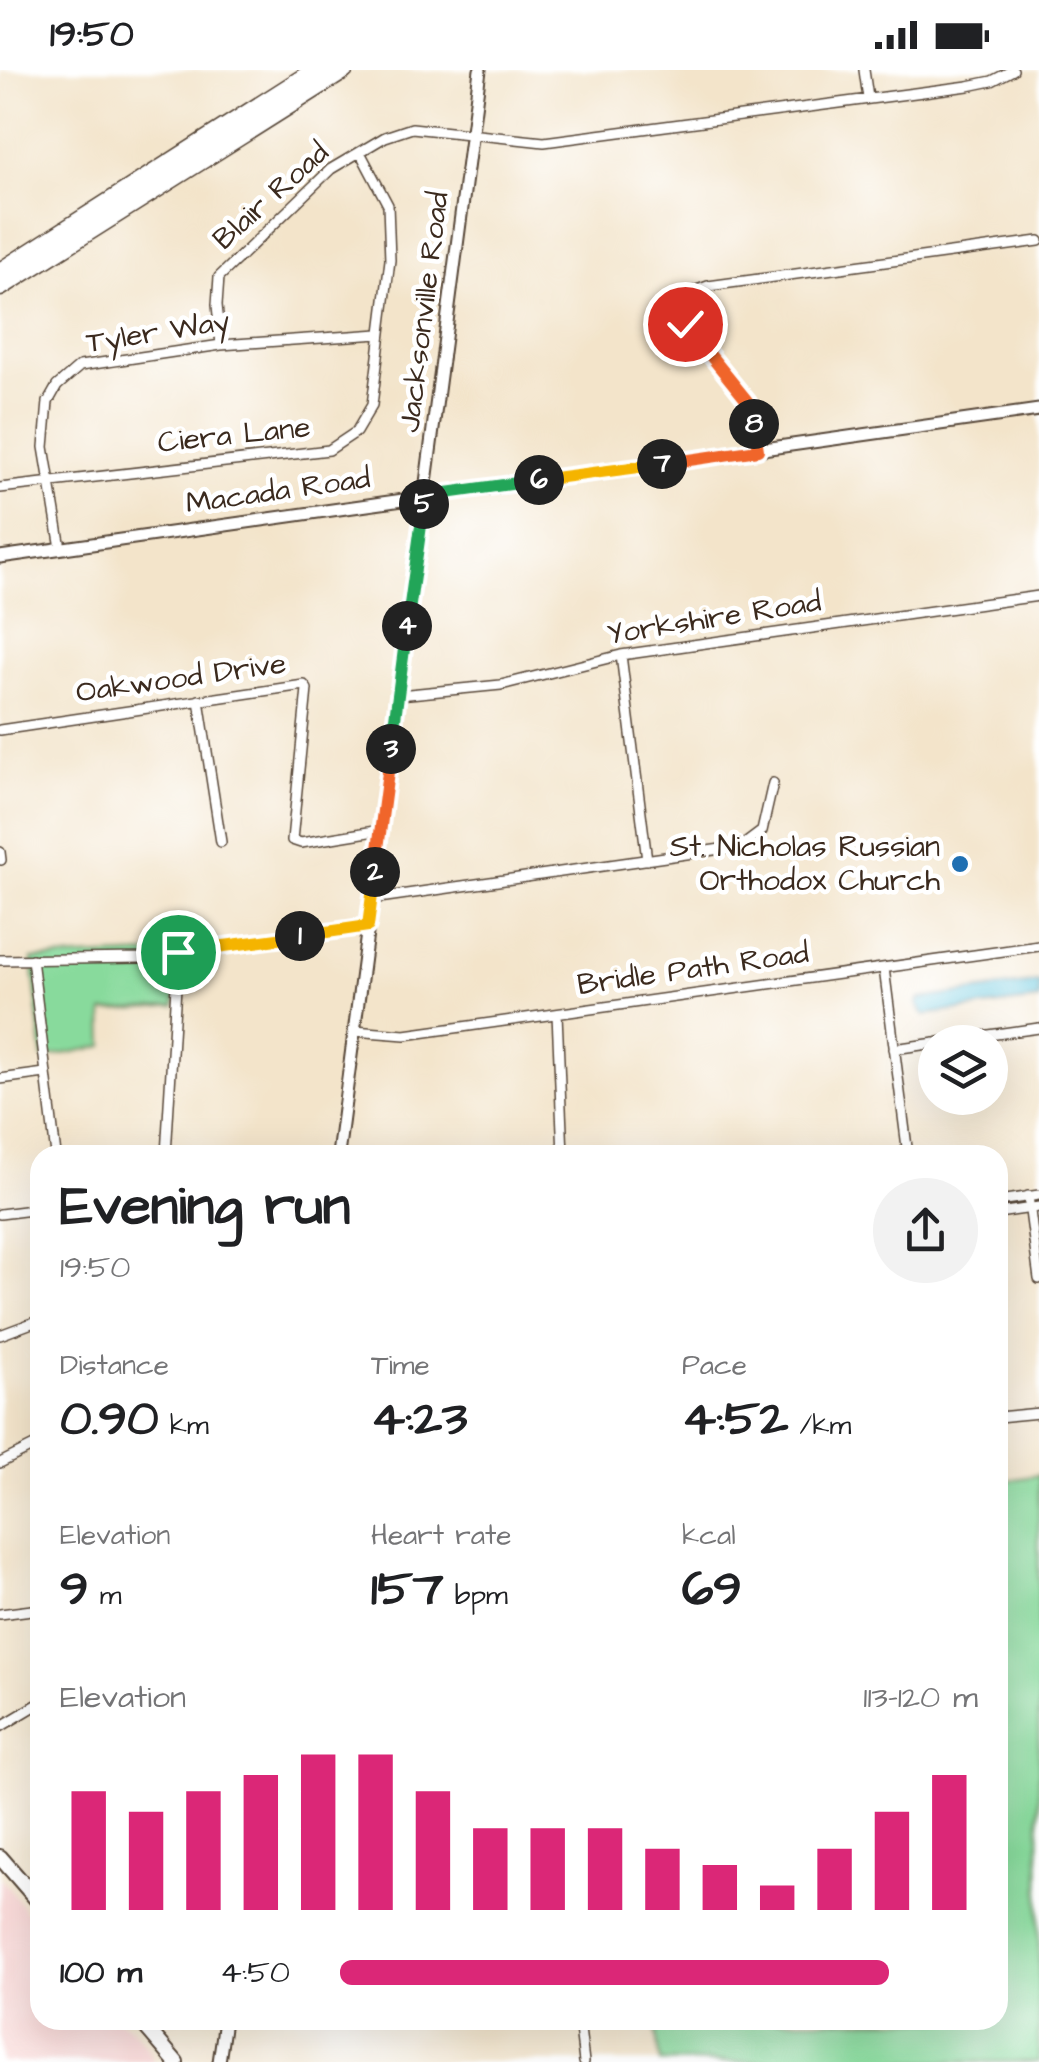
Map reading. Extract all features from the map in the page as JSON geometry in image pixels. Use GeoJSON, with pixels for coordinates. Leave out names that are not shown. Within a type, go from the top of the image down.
{"type":"FeatureCollection","features":[{"type":"Feature","properties":{"kind":"highway"},"geometry":{"type":"LineString","coordinates":[[0,272],[316,70]]}},
{"type":"Feature","properties":{"kind":"highway"},"geometry":{"type":"LineString","coordinates":[[0,288],[344,70]]}},
{"type":"Feature","properties":{"kind":"highway"},"geometry":{"type":"LineString","coordinates":[[0,299],[168,181]]}},
{"type":"Feature","properties":{"kind":"main road"},"geometry":{"type":"LineString","coordinates":[[0,1857],[30,1892]]}},
{"type":"Feature","properties":{"kind":"main road"},"geometry":{"type":"LineString","coordinates":[[149,2030],[176,2062]]}},
{"type":"Feature","properties":{"kind":"street","name":"Jacksonville Road"},"geometry":{"type":"LineString","coordinates":[[339,1145],[480,70]]}},
{"type":"Feature","properties":{"kind":"street"},"geometry":{"type":"LineString","coordinates":[[864,70],[868,98]]}},
{"type":"Feature","properties":{"kind":"street","name":"Blair Road"},"geometry":{"type":"LineString","coordinates":[[221,346],[219,277],[331,169],[385,137],[412,128],[544,142],[968,86],[992,81],[1013,70]]}},
{"type":"Feature","properties":{"kind":"street","name":"Ciera Lane"},"geometry":{"type":"LineString","coordinates":[[0,488],[328,450],[356,432],[372,405],[390,260],[388,205],[360,152]]}},
{"type":"Feature","properties":{"kind":"street"},"geometry":{"type":"LineString","coordinates":[[758,450],[748,402],[682,320],[682,305],[689,293],[708,286],[1039,241]]}},
{"type":"Feature","properties":{"kind":"street","name":"Tyler Way"},"geometry":{"type":"LineString","coordinates":[[61,548],[44,446],[48,402],[57,386],[80,366],[221,346],[379,334]]}},
{"type":"Feature","properties":{"kind":"street","name":"Macada Road"},"geometry":{"type":"LineString","coordinates":[[0,556],[1039,410]]}},
{"type":"Feature","properties":{"kind":"street","name":"Yorkshire Road"},"geometry":{"type":"LineString","coordinates":[[398,695],[501,685],[621,654],[1039,596]]}},
{"type":"Feature","properties":{"kind":"street"},"geometry":{"type":"LineString","coordinates":[[621,654],[646,860]]}},
{"type":"Feature","properties":{"kind":"street","name":"Oakwood Drive"},"geometry":{"type":"LineString","coordinates":[[0,730],[304,685],[307,689],[292,840],[301,843],[380,830]]}},
{"type":"Feature","properties":{"kind":"street"},"geometry":{"type":"LineString","coordinates":[[200,700],[221,842]]}},
{"type":"Feature","properties":{"kind":"street"},"geometry":{"type":"LineString","coordinates":[[372,900],[724,850],[754,840],[762,831],[773,783]]}},
{"type":"Feature","properties":{"kind":"street"},"geometry":{"type":"LineString","coordinates":[[0,852],[1,860]]}},
{"type":"Feature","properties":{"kind":"street"},"geometry":{"type":"LineString","coordinates":[[0,960],[141,958],[368,926]]}},
{"type":"Feature","properties":{"kind":"street","name":"Bridle Path Road"},"geometry":{"type":"LineString","coordinates":[[354,1031],[405,1036],[1039,946]]}},
{"type":"Feature","properties":{"kind":"street"},"geometry":{"type":"LineString","coordinates":[[167,1145],[178,952]]}},
{"type":"Feature","properties":{"kind":"street"},"geometry":{"type":"LineString","coordinates":[[32,959],[55,1145]]}},
{"type":"Feature","properties":{"kind":"street"},"geometry":{"type":"LineString","coordinates":[[884,968],[907,1145]]}},
{"type":"Feature","properties":{"kind":"street"},"geometry":{"type":"LineString","coordinates":[[557,1014],[563,1145]]}},
{"type":"Feature","properties":{"kind":"street"},"geometry":{"type":"LineString","coordinates":[[1008,1033],[1039,1028]]}},
{"type":"Feature","properties":{"kind":"street"},"geometry":{"type":"LineString","coordinates":[[894,1049],[918,1046]]}},
{"type":"Feature","properties":{"kind":"street"},"geometry":{"type":"LineString","coordinates":[[0,1080],[45,1074]]}},
{"type":"Feature","properties":{"kind":"street"},"geometry":{"type":"LineString","coordinates":[[1008,1201],[1034,1202]]}},
{"type":"Feature","properties":{"kind":"street"},"geometry":{"type":"LineString","coordinates":[[1008,1209],[1034,1202]]}},
{"type":"Feature","properties":{"kind":"street"},"geometry":{"type":"LineString","coordinates":[[1034,1202],[1039,1279]]}},
{"type":"Feature","properties":{"kind":"street"},"geometry":{"type":"LineString","coordinates":[[0,1214],[30,1210]]}},
{"type":"Feature","properties":{"kind":"street"},"geometry":{"type":"LineString","coordinates":[[0,1335],[30,1324]]}},
{"type":"Feature","properties":{"kind":"street"},"geometry":{"type":"LineString","coordinates":[[1008,1416],[1039,1414]]}},
{"type":"Feature","properties":{"kind":"street"},"geometry":{"type":"LineString","coordinates":[[0,1464],[30,1448]]}},
{"type":"Feature","properties":{"kind":"street"},"geometry":{"type":"LineString","coordinates":[[0,1614],[30,1610]]}},
{"type":"Feature","properties":{"kind":"street"},"geometry":{"type":"LineString","coordinates":[[0,1726],[30,1709]]}},
{"type":"Feature","properties":{"kind":"street"},"geometry":{"type":"LineString","coordinates":[[219,2062],[223,2030]]}},
{"type":"Feature","properties":{"kind":"street"},"geometry":{"type":"LineString","coordinates":[[580,2030],[584,2062]]}},
{"type":"Feature","properties":{"kind":"shaded area"},"geometry":{"type":"Polygon","coordinates":[[[0,1877],[30,1917],[30,2030],[132,2030],[154,2062],[0,2062],[0,1877]]]}},
{"type":"Feature","properties":{"kind":"green space"},"geometry":{"type":"Polygon","coordinates":[[[178,953],[175,1006],[103,1012],[104,1046],[43,1058],[32,959],[178,953]]]}},
{"type":"Feature","properties":{"kind":"green space"},"geometry":{"type":"Polygon","coordinates":[[[1039,1475],[1039,2062],[660,2062],[655,2030],[1008,2030],[1008,1480],[1039,1475]]]}},
{"type":"Feature","properties":{"kind":"water"},"geometry":{"type":"Polygon","coordinates":[[[1039,982],[1039,1000],[924,1015],[917,1004],[920,999],[1039,982]]]}},
{"type":"Feature","properties":{"kind":"place","name":"St. Nicholas Russian Orthodox Church"},"geometry":{"type":"Point","coordinates":[960,864]}},
{"type":"Feature","properties":{"kind":"route"},"geometry":{"type":"LineString","coordinates":[[178,952],[368,926],[425,496],[758,450],[748,402],[685,324]]}}]}
